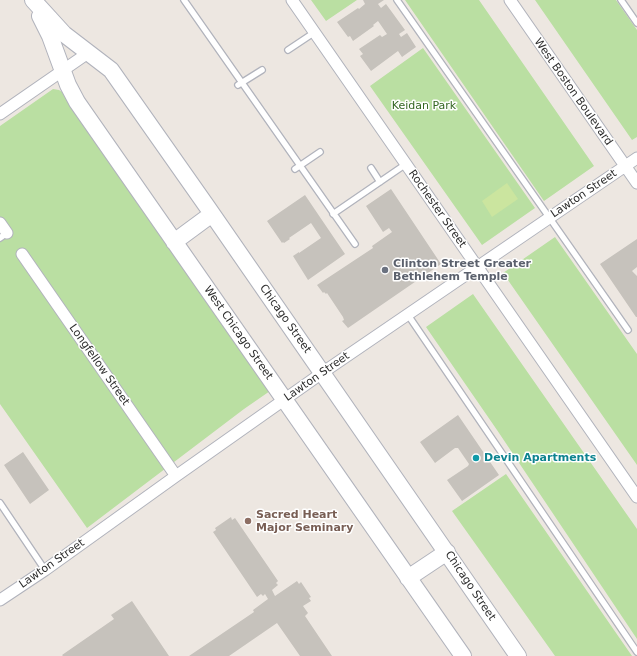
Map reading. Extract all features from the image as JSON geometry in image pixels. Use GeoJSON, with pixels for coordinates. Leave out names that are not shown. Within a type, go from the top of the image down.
{"type":"FeatureCollection","features":[{"type":"Feature","properties":{"kind":"street","name":"Chicago Street"},"geometry":{"type":"LineString","coordinates":[[33,0],[64,34],[110,70],[212,214],[518,656]]}},
{"type":"Feature","properties":{"kind":"street","name":"West Chicago Street"},"geometry":{"type":"LineString","coordinates":[[33,0],[50,36],[68,86],[77,102],[463,656]]}},
{"type":"Feature","properties":{"kind":"street","name":"Rochester Street"},"geometry":{"type":"LineString","coordinates":[[292,0],[637,497]]}},
{"type":"Feature","properties":{"kind":"street","name":"West Boston Boulevard"},"geometry":{"type":"LineString","coordinates":[[510,0],[637,183]]}},
{"type":"Feature","properties":{"kind":"street"},"geometry":{"type":"LineString","coordinates":[[0,114],[63,72],[88,53]]}},
{"type":"Feature","properties":{"kind":"street","name":"Lawton Street"},"geometry":{"type":"LineString","coordinates":[[0,600],[45,570],[322,373],[637,158]]}},
{"type":"Feature","properties":{"kind":"street"},"geometry":{"type":"LineString","coordinates":[[174,242],[212,214]]}},
{"type":"Feature","properties":{"kind":"street"},"geometry":{"type":"LineString","coordinates":[[0,223],[4,235]]}},
{"type":"Feature","properties":{"kind":"street","name":"Longfellow Street"},"geometry":{"type":"LineString","coordinates":[[22,254],[176,476]]}},
{"type":"Feature","properties":{"kind":"street"},"geometry":{"type":"LineString","coordinates":[[408,578],[447,552]]}},
{"type":"Feature","properties":{"kind":"lane"},"geometry":{"type":"LineString","coordinates":[[184,0],[240,84],[354,244]]}},
{"type":"Feature","properties":{"kind":"lane"},"geometry":{"type":"LineString","coordinates":[[397,0],[628,330]]}},
{"type":"Feature","properties":{"kind":"lane"},"geometry":{"type":"LineString","coordinates":[[621,0],[637,23]]}},
{"type":"Feature","properties":{"kind":"lane"},"geometry":{"type":"LineString","coordinates":[[288,50],[315,32]]}},
{"type":"Feature","properties":{"kind":"lane"},"geometry":{"type":"LineString","coordinates":[[240,84],[262,70]]}},
{"type":"Feature","properties":{"kind":"lane"},"geometry":{"type":"LineString","coordinates":[[298,167],[320,152]]}},
{"type":"Feature","properties":{"kind":"lane"},"geometry":{"type":"LineString","coordinates":[[334,214],[406,164]]}},
{"type":"Feature","properties":{"kind":"lane"},"geometry":{"type":"LineString","coordinates":[[370,168],[380,182]]}},
{"type":"Feature","properties":{"kind":"lane"},"geometry":{"type":"LineString","coordinates":[[408,315],[637,652]]}},
{"type":"Feature","properties":{"kind":"lane"},"geometry":{"type":"LineString","coordinates":[[0,503],[45,570]]}},
{"type":"Feature","properties":{"kind":"green space"},"geometry":{"type":"Polygon","coordinates":[[[311,0],[357,0],[326,21],[311,0]]]}},
{"type":"Feature","properties":{"kind":"green space"},"geometry":{"type":"Polygon","coordinates":[[[405,0],[479,0],[594,166],[544,201],[405,0]]]}},
{"type":"Feature","properties":{"kind":"green space"},"geometry":{"type":"Polygon","coordinates":[[[535,0],[616,0],[637,30],[637,137],[632,140],[535,0]]]}},
{"type":"Feature","properties":{"kind":"green space","name":"Keidan Park"},"geometry":{"type":"Polygon","coordinates":[[[423,48],[535,208],[482,245],[370,86],[423,48]]]}},
{"type":"Feature","properties":{"kind":"green space"},"geometry":{"type":"Polygon","coordinates":[[[53,89],[62,92],[270,391],[87,528],[0,404],[0,126],[53,89]]]}},
{"type":"Feature","properties":{"kind":"green space"},"geometry":{"type":"Polygon","coordinates":[[[507,183],[518,199],[492,217],[482,201],[507,183]]]}},
{"type":"Feature","properties":{"kind":"green space"},"geometry":{"type":"Polygon","coordinates":[[[555,237],[637,354],[637,465],[503,273],[555,237]]]}},
{"type":"Feature","properties":{"kind":"green space"},"geometry":{"type":"Polygon","coordinates":[[[473,294],[637,529],[637,639],[426,327],[473,294]]]}},
{"type":"Feature","properties":{"kind":"green space"},"geometry":{"type":"Polygon","coordinates":[[[506,474],[632,656],[555,656],[452,511],[506,474]]]}},
{"type":"Feature","properties":{"kind":"building"},"geometry":{"type":"Polygon","coordinates":[[[363,0],[384,0],[378,4],[381,8],[386,4],[405,30],[399,34],[401,37],[407,33],[416,47],[402,57],[398,51],[371,71],[360,56],[363,54],[359,49],[380,35],[382,37],[387,34],[378,21],[373,25],[374,26],[353,41],[350,36],[348,37],[337,22],[365,4],[363,0]]]}},
{"type":"Feature","properties":{"kind":"building","name":"Clinton Street Greater Bethlehem Temple"},"geometry":{"type":"Polygon","coordinates":[[[391,189],[441,264],[348,328],[342,321],[344,320],[343,317],[327,293],[323,293],[317,285],[373,248],[372,246],[392,232],[389,228],[383,232],[366,206],[391,189]]]}},
{"type":"Feature","properties":{"kind":"building"},"geometry":{"type":"Polygon","coordinates":[[[305,195],[345,254],[308,280],[293,256],[321,238],[311,223],[289,238],[290,239],[282,243],[267,221],[305,195]]]}},
{"type":"Feature","properties":{"kind":"building"},"geometry":{"type":"Polygon","coordinates":[[[637,239],[637,267],[632,271],[637,276],[636,317],[600,264],[637,239]]]}},
{"type":"Feature","properties":{"kind":"building","name":"Devin Apartments"},"geometry":{"type":"Polygon","coordinates":[[[458,415],[499,475],[462,501],[447,480],[469,464],[458,448],[455,448],[435,463],[420,442],[458,415]]]}},
{"type":"Feature","properties":{"kind":"building"},"geometry":{"type":"Polygon","coordinates":[[[23,452],[49,490],[30,504],[4,465],[23,452]]]}},
{"type":"Feature","properties":{"kind":"building"},"geometry":{"type":"Polygon","coordinates":[[[231,517],[232,520],[235,518],[278,581],[276,583],[278,585],[272,590],[275,596],[297,581],[299,584],[301,582],[311,597],[309,598],[311,601],[303,606],[308,613],[305,616],[332,656],[300,656],[277,623],[229,656],[189,656],[254,612],[253,610],[268,599],[265,594],[263,596],[261,594],[257,597],[213,532],[216,530],[215,528],[231,517]]]}},
{"type":"Feature","properties":{"kind":"building"},"geometry":{"type":"Polygon","coordinates":[[[132,601],[169,656],[62,655],[114,619],[111,615],[132,601]]]}},
{"type":"Feature","properties":{"kind":"place","name":"Clinton Street Greater Bethlehem Temple"},"geometry":{"type":"Point","coordinates":[385,270]}},
{"type":"Feature","properties":{"kind":"place","name":"Devin Apartments"},"geometry":{"type":"Point","coordinates":[476,458]}},
{"type":"Feature","properties":{"kind":"place","name":"Sacred Heart Major Seminary"},"geometry":{"type":"Point","coordinates":[248,521]}}]}
